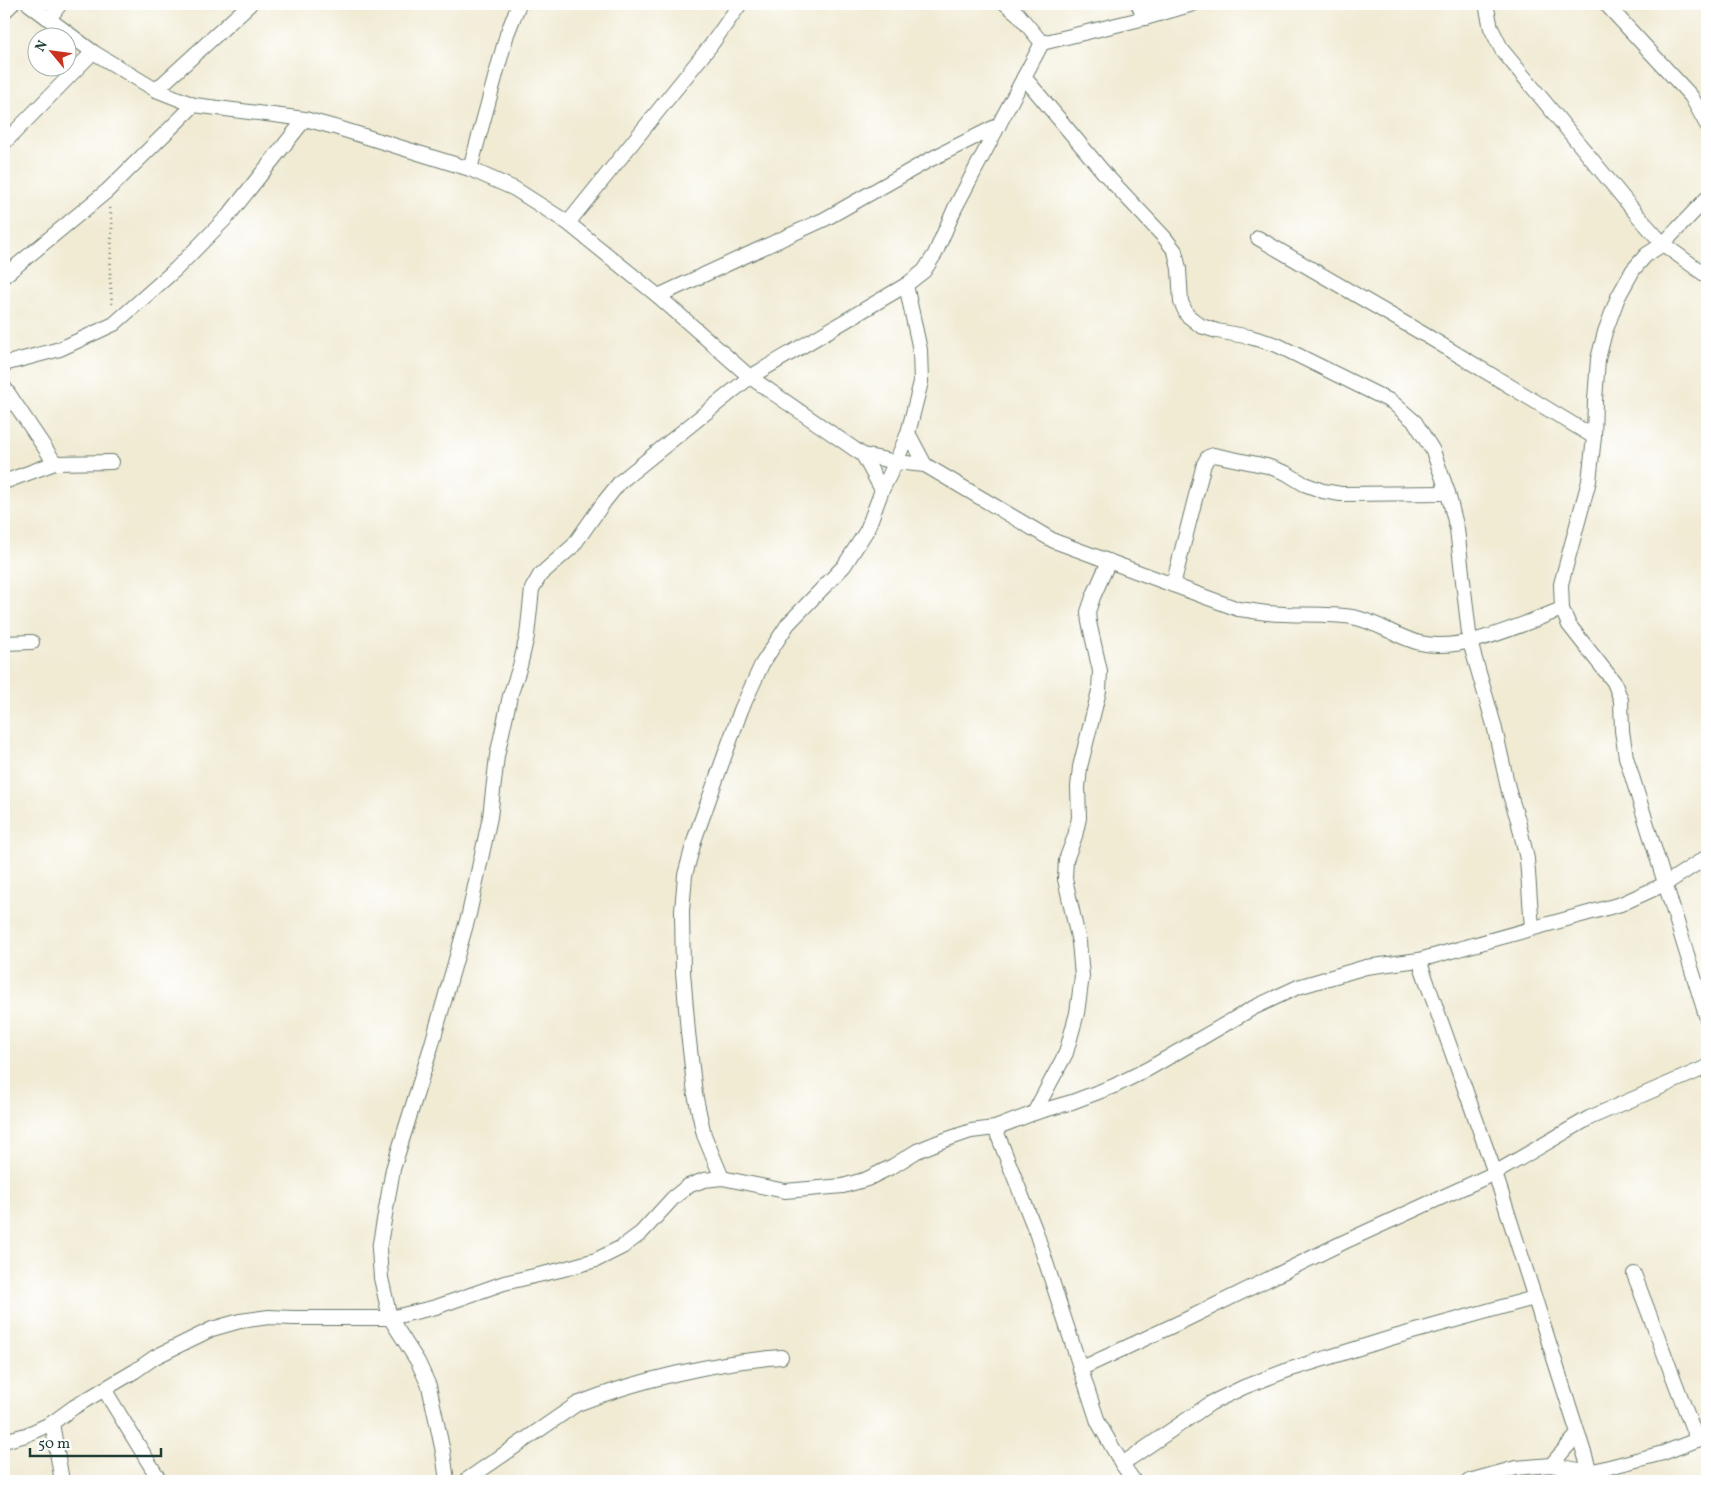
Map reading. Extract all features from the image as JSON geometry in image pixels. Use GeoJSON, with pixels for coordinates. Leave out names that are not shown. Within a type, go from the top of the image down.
{"type":"FeatureCollection","features":[{"type":"Feature","properties":{"kind":"street"},"geometry":{"type":"LineString","coordinates":[[4,12],[12,4]]}},
{"type":"Feature","properties":{"kind":"street"},"geometry":{"type":"LineString","coordinates":[[29,4],[93,52],[156,90],[194,105],[305,119],[470,169],[515,189],[568,224],[658,296],[750,377],[863,455],[896,462],[925,464],[1054,541],[1238,609],[1269,613],[1354,617],[1419,642],[1436,645],[1470,642],[1562,609]]}},
{"type":"Feature","properties":{"kind":"street"},"geometry":{"type":"LineString","coordinates":[[49,19],[60,4]]}},
{"type":"Feature","properties":{"kind":"street"},"geometry":{"type":"LineString","coordinates":[[156,90],[250,4]]}},
{"type":"Feature","properties":{"kind":"street"},"geometry":{"type":"LineString","coordinates":[[470,169],[507,34],[518,4]]}},
{"type":"Feature","properties":{"kind":"street"},"geometry":{"type":"LineString","coordinates":[[568,224],[711,45],[740,4]]}},
{"type":"Feature","properties":{"kind":"street"},"geometry":{"type":"LineString","coordinates":[[1006,4],[1018,14],[1042,43]]}},
{"type":"Feature","properties":{"kind":"street"},"geometry":{"type":"LineString","coordinates":[[1138,4],[1145,18]]}},
{"type":"Feature","properties":{"kind":"street"},"geometry":{"type":"LineString","coordinates":[[447,1481],[440,1432],[429,1386],[418,1362],[390,1318],[381,1278],[379,1249],[393,1169],[431,1047],[469,914],[490,817],[497,756],[510,696],[527,636],[532,589],[540,574],[573,546],[620,482],[750,377],[906,285],[924,271],[935,254],[955,208],[1042,43],[1145,18],[1177,6],[1193,4]]}},
{"type":"Feature","properties":{"kind":"street"},"geometry":{"type":"LineString","coordinates":[[1486,4],[1491,28],[1502,50],[1638,217],[1663,244],[1707,276]]}},
{"type":"Feature","properties":{"kind":"street"},"geometry":{"type":"LineString","coordinates":[[1606,4],[1691,96],[1707,125]]}},
{"type":"Feature","properties":{"kind":"street"},"geometry":{"type":"LineString","coordinates":[[4,143],[93,52]]}},
{"type":"Feature","properties":{"kind":"street"},"geometry":{"type":"LineString","coordinates":[[1024,77],[1105,174],[1175,251],[1179,269],[1181,302],[1187,315],[1201,326],[1217,331],[1250,336],[1277,345],[1392,402],[1415,422],[1433,451],[1448,493],[1457,529],[1470,642],[1494,725],[1527,859],[1532,928]]}},
{"type":"Feature","properties":{"kind":"street"},"geometry":{"type":"LineString","coordinates":[[4,276],[107,191],[194,105]]}},
{"type":"Feature","properties":{"kind":"street"},"geometry":{"type":"LineString","coordinates":[[4,364],[60,350],[114,324],[176,269],[228,216],[305,119]]}},
{"type":"Feature","properties":{"kind":"street"},"geometry":{"type":"LineString","coordinates":[[658,296],[825,219],[929,160],[999,125]]}},
{"type":"Feature","properties":{"kind":"street"},"geometry":{"type":"LineString","coordinates":[[1707,198],[1663,244],[1646,256],[1633,270],[1618,297],[1605,332],[1598,359],[1594,437],[1589,482],[1561,584],[1562,609],[1569,624],[1614,682],[1621,700],[1622,731],[1626,757],[1707,1019]]}},
{"type":"Feature","properties":{"kind":"street"},"geometry":{"type":"LineString","coordinates":[[1258,238],[1424,334],[1594,437]]}},
{"type":"Feature","properties":{"kind":"street"},"geometry":{"type":"LineString","coordinates":[[722,1178],[704,1135],[695,1094],[683,972],[682,910],[685,875],[741,710],[762,664],[788,624],[844,566],[867,530],[882,490],[908,433],[921,382],[920,350],[906,285]]}},
{"type":"Feature","properties":{"kind":"street"},"geometry":{"type":"LineString","coordinates":[[4,387],[54,463]]}},
{"type":"Feature","properties":{"kind":"street"},"geometry":{"type":"LineString","coordinates":[[908,433],[925,464]]}},
{"type":"Feature","properties":{"kind":"street"},"geometry":{"type":"LineString","coordinates":[[863,455],[882,490]]}},
{"type":"Feature","properties":{"kind":"street"},"geometry":{"type":"LineString","coordinates":[[1173,585],[1204,464],[1208,457],[1214,455],[1267,466],[1286,473],[1304,484],[1323,491],[1341,494],[1448,493]]}},
{"type":"Feature","properties":{"kind":"street"},"geometry":{"type":"LineString","coordinates":[[4,482],[54,463],[112,462]]}},
{"type":"Feature","properties":{"kind":"street"},"geometry":{"type":"LineString","coordinates":[[1034,1112],[1066,1053],[1077,1013],[1082,976],[1079,942],[1065,879],[1066,860],[1075,836],[1079,818],[1078,787],[1080,766],[1099,691],[1100,671],[1088,612],[1109,561]]}},
{"type":"Feature","properties":{"kind":"street"},"geometry":{"type":"LineString","coordinates":[[4,643],[32,642]]}},
{"type":"Feature","properties":{"kind":"street"},"geometry":{"type":"LineString","coordinates":[[4,1441],[26,1435],[52,1423],[155,1357],[212,1328],[268,1317],[390,1318],[436,1307],[504,1284],[596,1260],[622,1247],[641,1232],[673,1198],[688,1186],[704,1180],[722,1178],[785,1190],[843,1186],[866,1179],[893,1166],[917,1151],[939,1142],[971,1131],[995,1128],[1034,1112],[1072,1102],[1114,1086],[1148,1069],[1253,1008],[1298,987],[1366,967],[1420,960],[1622,904],[1665,884],[1707,857]]}},
{"type":"Feature","properties":{"kind":"street"},"geometry":{"type":"LineString","coordinates":[[1420,960],[1495,1173],[1591,1477]]}},
{"type":"Feature","properties":{"kind":"street"},"geometry":{"type":"LineString","coordinates":[[1080,1369],[1344,1242],[1495,1173],[1589,1118],[1707,1067]]}},
{"type":"Feature","properties":{"kind":"street"},"geometry":{"type":"LineString","coordinates":[[995,1128],[1036,1232],[1098,1422],[1134,1481]]}},
{"type":"Feature","properties":{"kind":"street"},"geometry":{"type":"LineString","coordinates":[[1469,1481],[1516,1468],[1551,1465],[1591,1477],[1702,1438],[1634,1274]]}},
{"type":"Feature","properties":{"kind":"street"},"geometry":{"type":"LineString","coordinates":[[1122,1464],[1211,1403],[1244,1387],[1288,1370],[1391,1338],[1534,1298]]}},
{"type":"Feature","properties":{"kind":"street"},"geometry":{"type":"LineString","coordinates":[[465,1481],[577,1404],[598,1396],[660,1379],[743,1360],[781,1357]]}},
{"type":"Feature","properties":{"kind":"street"},"geometry":{"type":"LineString","coordinates":[[104,1389],[160,1481]]}},
{"type":"Feature","properties":{"kind":"street"},"geometry":{"type":"LineString","coordinates":[[52,1423],[62,1481]]}},
{"type":"Feature","properties":{"kind":"street"},"geometry":{"type":"LineString","coordinates":[[1551,1465],[1578,1434]]}},
{"type":"Feature","properties":{"kind":"path"},"geometry":{"type":"LineString","coordinates":[[107,191],[112,224],[110,276],[114,324]]}}]}
